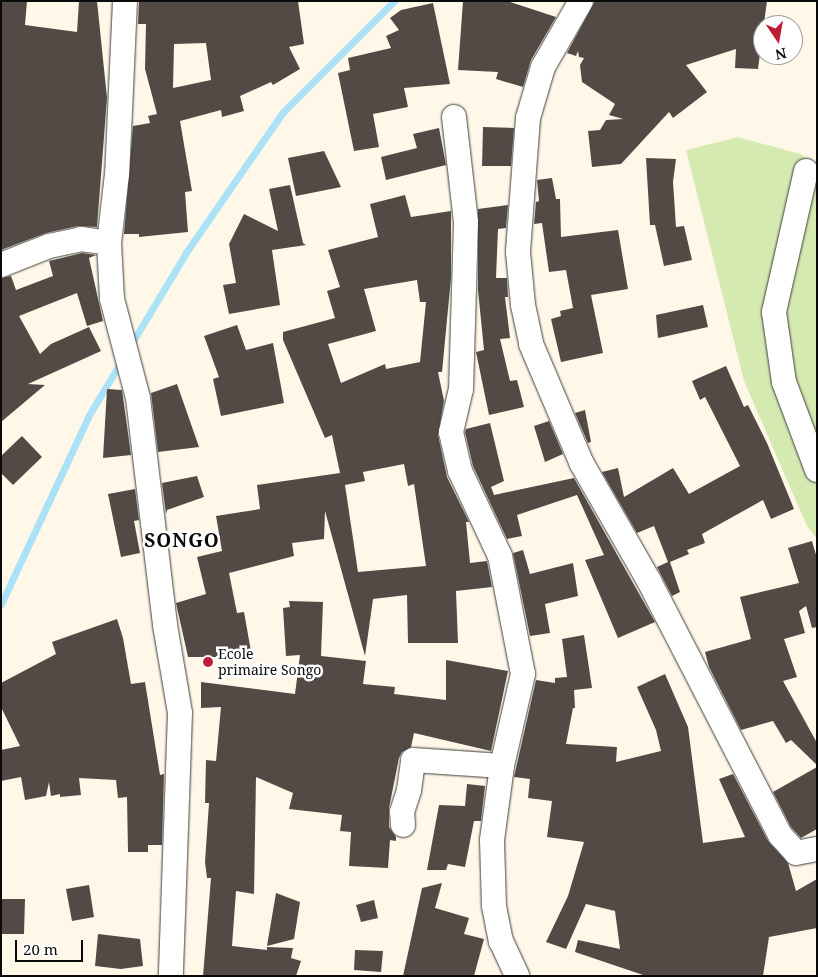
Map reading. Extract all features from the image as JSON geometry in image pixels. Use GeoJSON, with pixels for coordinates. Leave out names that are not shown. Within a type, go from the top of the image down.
{"type":"FeatureCollection","features":[{"type":"Feature","properties":{"kind":"street"},"geometry":{"type":"LineString","coordinates":[[125,1],[117,174],[108,243],[112,299],[132,372],[180,713],[171,976]]}},
{"type":"Feature","properties":{"kind":"street"},"geometry":{"type":"LineString","coordinates":[[581,1],[543,67],[528,118],[518,252],[523,305],[531,344],[582,464],[649,581],[780,835],[796,853],[817,849]]}},
{"type":"Feature","properties":{"kind":"street"},"geometry":{"type":"LineString","coordinates":[[454,117],[466,222],[461,389],[451,432],[460,471],[500,556],[523,674],[502,766],[492,840],[494,906],[501,941],[517,976]]}},
{"type":"Feature","properties":{"kind":"street"},"geometry":{"type":"LineString","coordinates":[[806,171],[774,312],[784,382],[817,470]]}},
{"type":"Feature","properties":{"kind":"street"},"geometry":{"type":"LineString","coordinates":[[1,265],[49,246],[81,240],[108,243]]}},
{"type":"Feature","properties":{"kind":"street"},"geometry":{"type":"LineString","coordinates":[[403,825],[402,812],[413,760],[502,766]]}},
{"type":"Feature","properties":{"kind":"green space"},"geometry":{"type":"Polygon","coordinates":[[[738,137],[800,154],[817,164],[817,539],[807,526],[744,381],[686,150],[738,137]]]}},
{"type":"Feature","properties":{"kind":"building"},"geometry":{"type":"Polygon","coordinates":[[[1,1],[27,1],[25,25],[77,32],[79,1],[97,1],[107,98],[97,227],[78,226],[46,233],[1,250],[1,1]]]}},
{"type":"Feature","properties":{"kind":"building"},"geometry":{"type":"Polygon","coordinates":[[[139,1],[298,1],[304,44],[289,47],[300,69],[273,85],[271,82],[240,96],[244,111],[222,117],[221,110],[180,121],[192,191],[185,192],[188,232],[139,237],[139,234],[124,234],[133,126],[150,123],[148,116],[157,114],[145,69],[146,24],[138,24],[139,1]],[[206,43],[174,44],[173,88],[211,80],[206,43]]]}},
{"type":"Feature","properties":{"kind":"building"},"geometry":{"type":"Polygon","coordinates":[[[463,1],[507,1],[556,17],[531,60],[523,87],[496,79],[498,72],[458,70],[463,1]]]}},
{"type":"Feature","properties":{"kind":"building"},"geometry":{"type":"Polygon","coordinates":[[[595,1],[767,1],[765,15],[753,15],[753,65],[759,65],[758,69],[735,68],[736,49],[686,65],[707,92],[673,118],[669,112],[621,164],[592,167],[588,131],[600,130],[606,120],[623,119],[609,115],[615,104],[582,82],[580,65],[584,58],[579,57],[578,51],[576,56],[567,53],[595,1]]]}},
{"type":"Feature","properties":{"kind":"building"},"geometry":{"type":"Polygon","coordinates":[[[433,3],[450,84],[404,88],[408,107],[373,114],[379,147],[354,151],[338,73],[350,70],[348,58],[391,48],[386,36],[399,30],[390,18],[401,10],[433,3]]]}},
{"type":"Feature","properties":{"kind":"building"},"geometry":{"type":"Polygon","coordinates":[[[483,127],[514,128],[511,166],[482,166],[483,127]]]}},
{"type":"Feature","properties":{"kind":"building"},"geometry":{"type":"Polygon","coordinates":[[[439,128],[446,165],[386,180],[381,157],[417,148],[413,134],[439,128]]]}},
{"type":"Feature","properties":{"kind":"building"},"geometry":{"type":"Polygon","coordinates":[[[324,151],[341,187],[296,196],[288,158],[324,151]]]}},
{"type":"Feature","properties":{"kind":"building"},"geometry":{"type":"Polygon","coordinates":[[[646,158],[676,159],[673,182],[676,227],[684,226],[692,260],[664,266],[655,225],[650,225],[646,158]]]}},
{"type":"Feature","properties":{"kind":"building"},"geometry":{"type":"Polygon","coordinates":[[[552,178],[556,199],[560,199],[561,237],[618,230],[628,289],[591,295],[603,353],[561,362],[551,319],[561,316],[560,311],[573,308],[566,270],[549,272],[542,223],[534,224],[536,202],[539,201],[537,180],[552,178]]]}},
{"type":"Feature","properties":{"kind":"building"},"geometry":{"type":"Polygon","coordinates":[[[290,185],[303,243],[306,245],[272,250],[280,305],[229,314],[223,285],[236,283],[229,244],[244,214],[278,231],[269,189],[290,185]]]}},
{"type":"Feature","properties":{"kind":"building"},"geometry":{"type":"Polygon","coordinates":[[[405,195],[411,217],[451,211],[451,278],[442,372],[438,372],[444,401],[438,435],[447,477],[469,522],[466,522],[470,563],[487,561],[492,587],[456,591],[458,643],[408,643],[407,595],[373,599],[365,656],[325,511],[324,539],[292,543],[294,556],[229,573],[237,613],[244,612],[252,657],[188,657],[176,603],[206,594],[197,557],[222,551],[216,516],[260,509],[257,485],[340,473],[332,435],[325,438],[283,340],[283,332],[335,318],[327,291],[340,287],[328,250],[378,237],[370,204],[405,195]],[[417,280],[364,289],[376,331],[328,344],[341,383],[385,364],[386,369],[420,362],[426,302],[420,302],[417,280]],[[404,464],[363,472],[365,481],[345,485],[358,572],[426,566],[414,484],[408,486],[404,464]]]}},
{"type":"Feature","properties":{"kind":"building"},"geometry":{"type":"Polygon","coordinates":[[[508,205],[506,228],[498,229],[496,278],[507,278],[508,297],[505,297],[510,338],[500,339],[510,381],[517,380],[524,407],[489,415],[476,352],[484,350],[478,290],[478,209],[508,205]]]}},
{"type":"Feature","properties":{"kind":"building"},"geometry":{"type":"Polygon","coordinates":[[[82,253],[96,255],[89,258],[103,321],[87,326],[77,293],[19,316],[40,354],[51,344],[89,327],[101,351],[28,384],[45,385],[1,422],[1,278],[11,276],[16,290],[53,276],[49,261],[82,253]]]}},
{"type":"Feature","properties":{"kind":"building"},"geometry":{"type":"Polygon","coordinates":[[[703,305],[708,327],[658,338],[656,315],[703,305]]]}},
{"type":"Feature","properties":{"kind":"building"},"geometry":{"type":"Polygon","coordinates":[[[237,325],[246,350],[273,343],[284,403],[221,416],[213,379],[219,377],[204,336],[237,325]]]}},
{"type":"Feature","properties":{"kind":"building"},"geometry":{"type":"Polygon","coordinates":[[[726,366],[744,407],[748,405],[767,443],[794,509],[771,519],[763,500],[702,534],[705,543],[687,550],[689,554],[670,562],[680,592],[672,596],[657,567],[668,562],[654,526],[637,533],[602,472],[618,468],[624,497],[673,468],[689,494],[740,466],[705,397],[700,400],[692,381],[726,366]]]}},
{"type":"Feature","properties":{"kind":"building"},"geometry":{"type":"Polygon","coordinates":[[[177,384],[199,447],[158,452],[151,393],[177,384]]]}},
{"type":"Feature","properties":{"kind":"building"},"geometry":{"type":"Polygon","coordinates":[[[107,389],[122,390],[131,455],[103,458],[107,389]]]}},
{"type":"Feature","properties":{"kind":"building"},"geometry":{"type":"Polygon","coordinates":[[[585,410],[591,442],[588,443],[575,413],[585,410]]]}},
{"type":"Feature","properties":{"kind":"building"},"geometry":{"type":"Polygon","coordinates":[[[549,421],[563,454],[545,462],[534,426],[549,421]]]}},
{"type":"Feature","properties":{"kind":"building"},"geometry":{"type":"Polygon","coordinates":[[[490,423],[504,481],[491,487],[494,495],[574,478],[655,622],[618,638],[585,560],[604,555],[577,495],[517,515],[522,536],[507,539],[473,466],[465,432],[466,429],[490,423]]]}},
{"type":"Feature","properties":{"kind":"building"},"geometry":{"type":"Polygon","coordinates":[[[22,436],[42,457],[13,485],[1,473],[1,456],[22,436]]]}},
{"type":"Feature","properties":{"kind":"building"},"geometry":{"type":"Polygon","coordinates":[[[197,476],[204,497],[167,510],[166,514],[162,483],[197,476]]]}},
{"type":"Feature","properties":{"kind":"building"},"geometry":{"type":"Polygon","coordinates":[[[135,489],[139,520],[134,521],[140,553],[121,557],[108,494],[135,489]]]}},
{"type":"Feature","properties":{"kind":"building"},"geometry":{"type":"Polygon","coordinates":[[[812,541],[817,558],[817,627],[812,628],[806,606],[799,611],[805,633],[784,639],[797,677],[783,681],[817,743],[817,765],[791,740],[786,743],[773,721],[741,730],[709,667],[705,652],[751,639],[740,597],[799,583],[788,548],[812,541]]]}},
{"type":"Feature","properties":{"kind":"building"},"geometry":{"type":"Polygon","coordinates":[[[523,550],[530,574],[573,563],[578,596],[545,604],[550,633],[530,636],[513,553],[523,550]]]}},
{"type":"Feature","properties":{"kind":"building"},"geometry":{"type":"Polygon","coordinates":[[[289,601],[323,602],[321,656],[366,661],[363,684],[395,687],[394,694],[446,700],[446,660],[508,671],[491,751],[414,733],[411,747],[402,752],[399,758],[389,808],[389,827],[396,837],[396,841],[390,840],[388,868],[349,866],[351,832],[340,831],[342,815],[289,809],[293,793],[256,777],[254,894],[236,891],[232,946],[267,950],[267,947],[293,948],[291,958],[301,961],[296,976],[203,976],[211,878],[207,878],[205,862],[209,803],[205,803],[206,760],[216,761],[221,707],[201,708],[201,682],[295,694],[300,655],[286,656],[283,608],[290,607],[289,601]]]}},
{"type":"Feature","properties":{"kind":"building"},"geometry":{"type":"Polygon","coordinates":[[[117,619],[123,638],[131,684],[145,682],[160,775],[164,774],[162,845],[148,845],[148,852],[128,852],[127,797],[118,798],[116,780],[79,778],[81,795],[60,797],[60,794],[51,796],[49,782],[46,796],[25,800],[21,777],[1,781],[1,750],[20,746],[1,707],[1,683],[56,654],[52,642],[117,619]]]}},
{"type":"Feature","properties":{"kind":"building"},"geometry":{"type":"Polygon","coordinates":[[[584,635],[592,688],[574,690],[575,708],[573,708],[566,744],[617,747],[616,762],[661,751],[656,730],[637,687],[665,674],[688,727],[703,843],[745,837],[719,779],[733,774],[768,841],[788,863],[796,891],[817,879],[817,928],[769,937],[763,976],[646,976],[575,952],[578,940],[620,949],[615,911],[586,904],[566,949],[546,942],[568,896],[584,842],[547,837],[552,801],[528,798],[530,779],[514,777],[536,680],[555,683],[555,678],[567,677],[562,639],[584,635]]]}},
{"type":"Feature","properties":{"kind":"building"},"geometry":{"type":"Polygon","coordinates":[[[817,767],[817,829],[801,838],[791,827],[773,792],[817,767]]]}},
{"type":"Feature","properties":{"kind":"building"},"geometry":{"type":"Polygon","coordinates":[[[467,784],[485,786],[481,821],[474,821],[465,867],[448,864],[446,870],[427,870],[439,805],[465,806],[467,784]]]}},
{"type":"Feature","properties":{"kind":"building"},"geometry":{"type":"Polygon","coordinates":[[[442,883],[435,908],[469,918],[464,934],[484,939],[474,976],[403,976],[422,888],[442,883]]]}},
{"type":"Feature","properties":{"kind":"building"},"geometry":{"type":"Polygon","coordinates":[[[89,885],[94,917],[72,921],[66,889],[89,885]]]}},
{"type":"Feature","properties":{"kind":"building"},"geometry":{"type":"Polygon","coordinates":[[[276,893],[300,902],[294,939],[267,946],[276,893]]]}},
{"type":"Feature","properties":{"kind":"building"},"geometry":{"type":"Polygon","coordinates":[[[1,899],[25,899],[24,934],[1,934],[1,899]]]}},
{"type":"Feature","properties":{"kind":"building"},"geometry":{"type":"Polygon","coordinates":[[[374,900],[378,918],[361,922],[356,905],[374,900]]]}},
{"type":"Feature","properties":{"kind":"building"},"geometry":{"type":"Polygon","coordinates":[[[98,934],[140,939],[143,966],[121,969],[95,966],[98,934]]]}},
{"type":"Feature","properties":{"kind":"building"},"geometry":{"type":"Polygon","coordinates":[[[355,950],[383,951],[381,972],[354,970],[355,950]]]}},
{"type":"Feature","properties":{"kind":"waterway"},"geometry":{"type":"LineString","coordinates":[[130,346],[187,251],[283,112],[394,1]]}},
{"type":"Feature","properties":{"kind":"waterway"},"geometry":{"type":"LineString","coordinates":[[1,604],[89,415],[122,360]]}},
{"type":"Feature","properties":{"kind":"place","name":"Ecole primaire Songo"},"geometry":{"type":"Point","coordinates":[208,662]}},
{"type":"Feature","properties":{"kind":"district","name":"SONGO"},"geometry":{"type":"Point","coordinates":[182,541]}}]}
